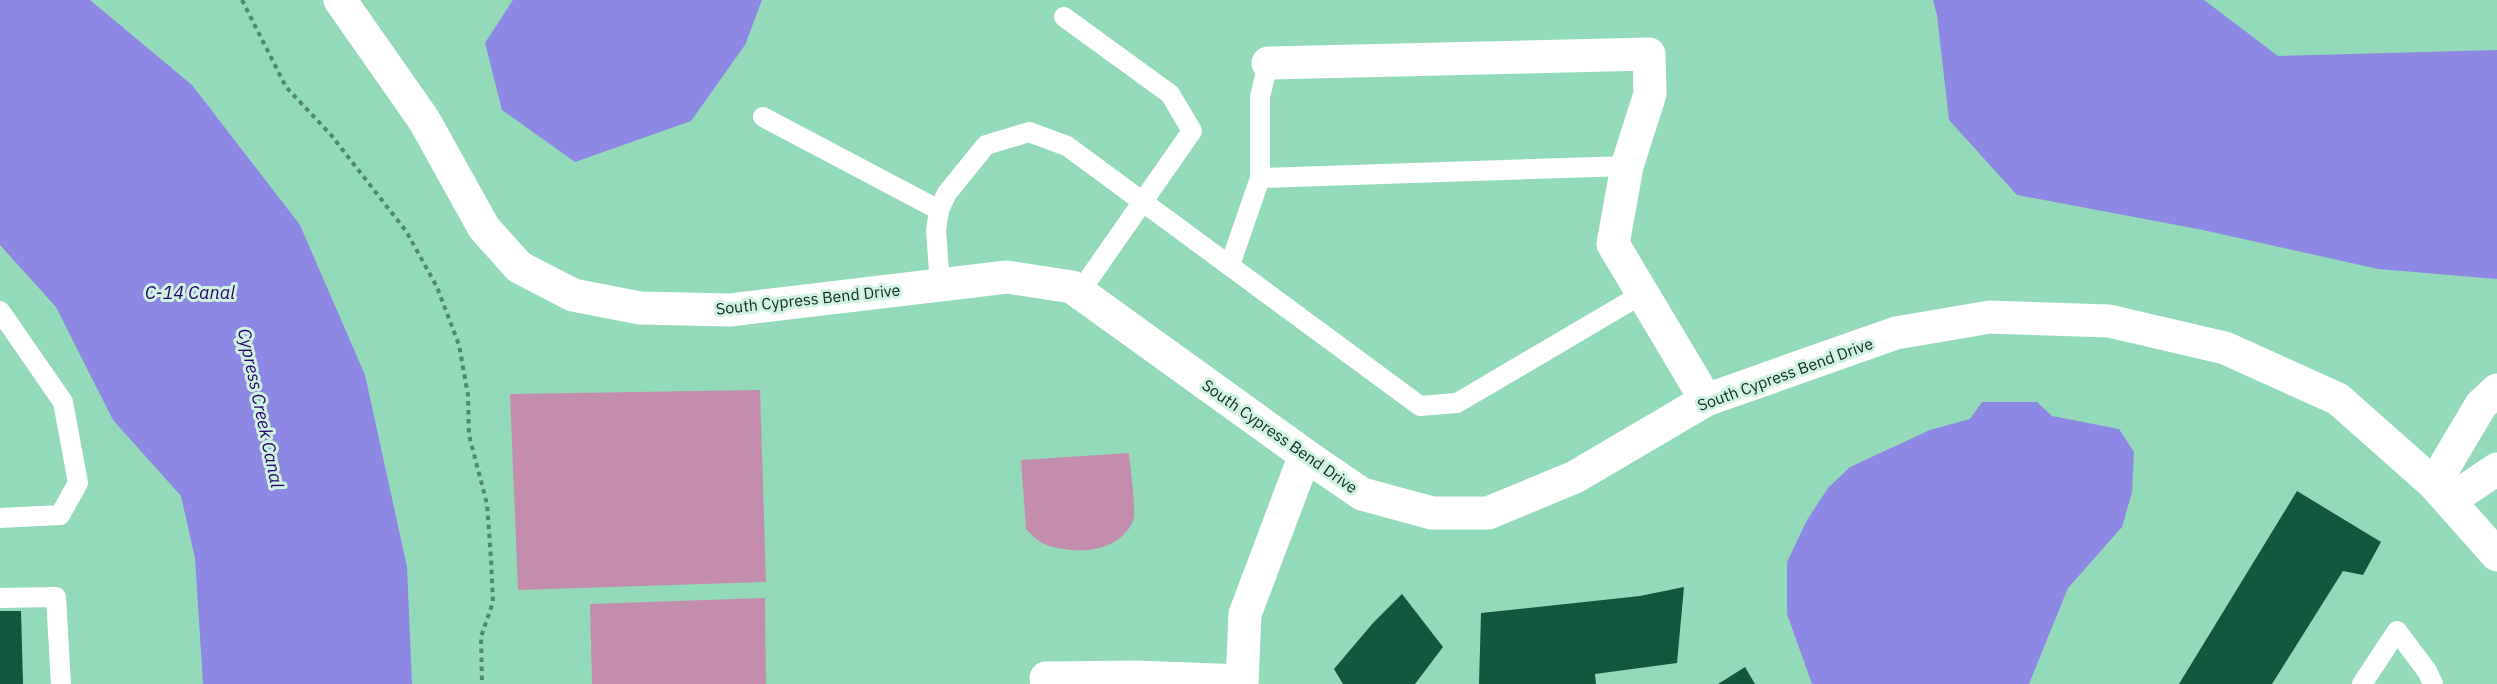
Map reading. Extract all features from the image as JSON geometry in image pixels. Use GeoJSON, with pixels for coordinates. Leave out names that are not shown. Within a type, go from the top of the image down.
{"type":"FeatureCollection","features":[{"type":"Feature","properties":{"kind":"street","name":"South Cypress Bend Drive"},"geometry":{"type":"LineString","coordinates":[[340,0],[424,120],[484,228],[519,267],[573,294],[640,308],[729,310],[1007,277],[1072,287],[1305,456],[1362,494],[1432,513],[1488,513],[1575,477],[1706,400],[1896,333],[1990,317],[2109,321],[2225,348],[2338,399],[2442,493],[2497,555]]}},
{"type":"Feature","properties":{"kind":"street"},"geometry":{"type":"LineString","coordinates":[[1268,63],[1649,54],[1650,94],[1627,166],[1613,244],[1706,400]]}},
{"type":"Feature","properties":{"kind":"street"},"geometry":{"type":"LineString","coordinates":[[2442,493],[2481,405],[2497,390]]}},
{"type":"Feature","properties":{"kind":"street"},"geometry":{"type":"LineString","coordinates":[[1047,684],[1046,678],[1136,677],[1242,682],[1245,614],[1305,456]]}},
{"type":"Feature","properties":{"kind":"street"},"geometry":{"type":"LineString","coordinates":[[2442,493],[2497,469]]}},
{"type":"Feature","properties":{"kind":"lane"},"geometry":{"type":"LineString","coordinates":[[1064,17],[1170,94],[1191,131],[1079,293]]}},
{"type":"Feature","properties":{"kind":"lane"},"geometry":{"type":"LineString","coordinates":[[1230,265],[1260,178],[1260,97],[1268,63]]}},
{"type":"Feature","properties":{"kind":"lane"},"geometry":{"type":"LineString","coordinates":[[763,117],[939,210]]}},
{"type":"Feature","properties":{"kind":"lane"},"geometry":{"type":"LineString","coordinates":[[940,285],[936,230],[939,210],[947,193],[986,145],[1029,132],[1067,146],[1420,406],[1457,403],[1644,293]]}},
{"type":"Feature","properties":{"kind":"lane"},"geometry":{"type":"LineString","coordinates":[[1260,178],[1627,166]]}},
{"type":"Feature","properties":{"kind":"lane"},"geometry":{"type":"LineString","coordinates":[[0,311],[63,402],[78,483],[60,515],[0,518]]}},
{"type":"Feature","properties":{"kind":"lane"},"geometry":{"type":"LineString","coordinates":[[0,598],[56,597],[61,684]]}},
{"type":"Feature","properties":{"kind":"lane"},"geometry":{"type":"LineString","coordinates":[[2362,684],[2397,631],[2433,684]]}},
{"type":"Feature","properties":{"kind":"path"},"geometry":{"type":"LineString","coordinates":[[242,0],[286,87],[331,135],[406,231],[437,287],[459,345],[468,395],[469,435],[487,504],[492,570],[494,602],[481,637],[482,684]]}},
{"type":"Feature","properties":{"kind":"shaded area"},"geometry":{"type":"Polygon","coordinates":[[[760,390],[766,582],[518,590],[510,394],[760,390]]]}},
{"type":"Feature","properties":{"kind":"shaded area"},"geometry":{"type":"Polygon","coordinates":[[[1129,453],[1134,516],[1126,532],[1117,540],[1094,549],[1068,550],[1044,544],[1026,529],[1021,460],[1129,453]]]}},
{"type":"Feature","properties":{"kind":"shaded area"},"geometry":{"type":"Polygon","coordinates":[[[765,598],[766,684],[592,684],[590,604],[765,598]]]}},
{"type":"Feature","properties":{"kind":"water","name":"C-14 Canal"},"geometry":{"type":"Polygon","coordinates":[[[0,0],[90,0],[192,85],[300,225],[365,375],[407,567],[412,684],[203,684],[195,558],[181,496],[113,420],[56,307],[0,245],[0,0]]]}},
{"type":"Feature","properties":{"kind":"water"},"geometry":{"type":"Polygon","coordinates":[[[513,0],[762,0],[745,45],[691,121],[575,162],[502,110],[485,43],[513,0]]]}},
{"type":"Feature","properties":{"kind":"water"},"geometry":{"type":"Polygon","coordinates":[[[1933,0],[2204,0],[2278,56],[2497,50],[2497,279],[2378,269],[2203,230],[2017,195],[1949,120],[1937,15],[1933,0]]]}},
{"type":"Feature","properties":{"kind":"water"},"geometry":{"type":"Polygon","coordinates":[[[1982,402],[2037,402],[2052,416],[2119,429],[2134,452],[2132,492],[2122,527],[2068,588],[2029,684],[1812,684],[1787,614],[1787,562],[1807,520],[1828,488],[1850,467],[1930,430],[1970,419],[1982,402]]]}},
{"type":"Feature","properties":{"kind":"building"},"geometry":{"type":"Polygon","coordinates":[[[2297,491],[2381,542],[2363,575],[2343,571],[2272,684],[2179,684],[2297,491]]]}},
{"type":"Feature","properties":{"kind":"building"},"geometry":{"type":"Polygon","coordinates":[[[1684,587],[1677,663],[1595,674],[1596,684],[1479,684],[1481,613],[1640,596],[1684,587]]]}},
{"type":"Feature","properties":{"kind":"building"},"geometry":{"type":"Polygon","coordinates":[[[1402,594],[1443,647],[1415,684],[1343,684],[1334,669],[1373,623],[1402,594]]]}},
{"type":"Feature","properties":{"kind":"building"},"geometry":{"type":"Polygon","coordinates":[[[0,611],[21,611],[23,684],[0,684],[0,611]]]}},
{"type":"Feature","properties":{"kind":"building"},"geometry":{"type":"Polygon","coordinates":[[[1745,667],[1755,684],[1718,684],[1745,667]]]}},
{"type":"Feature","properties":{"kind":"water label","name":"Cypress Creek Canal"},"geometry":{"type":"Point","coordinates":[261,408]}}]}
